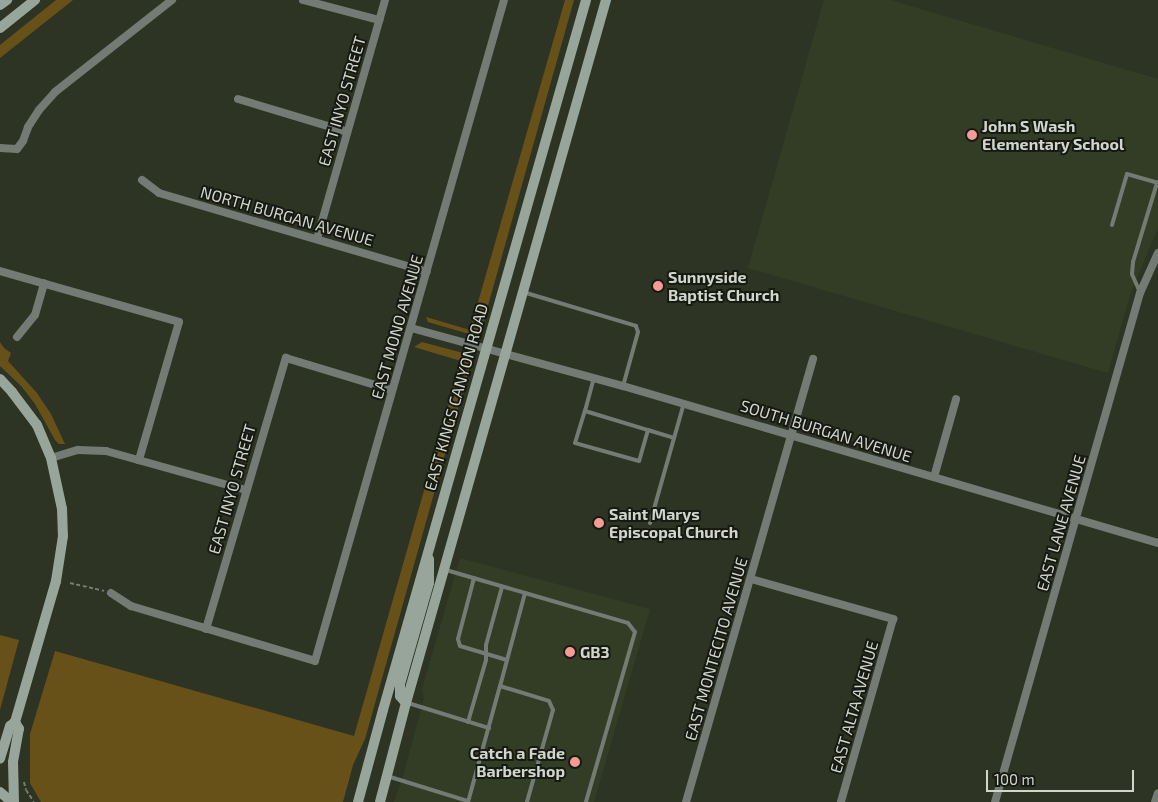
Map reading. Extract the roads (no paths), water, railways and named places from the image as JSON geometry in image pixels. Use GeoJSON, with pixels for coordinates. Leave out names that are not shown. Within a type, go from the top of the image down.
{"type":"FeatureCollection","features":[{"type":"Feature","properties":{"kind":"main road"},"geometry":{"type":"LineString","coordinates":[[0,6],[7,0]]}},
{"type":"Feature","properties":{"kind":"main road"},"geometry":{"type":"LineString","coordinates":[[0,28],[35,0]]}},
{"type":"Feature","properties":{"kind":"main road","name":"EAST KINGS CANYON ROAD"},"geometry":{"type":"LineString","coordinates":[[358,802],[586,0]]}},
{"type":"Feature","properties":{"kind":"main road"},"geometry":{"type":"LineString","coordinates":[[380,802],[406,703],[606,0]]}},
{"type":"Feature","properties":{"kind":"main road"},"geometry":{"type":"LineString","coordinates":[[0,379],[33,420],[51,458],[62,509],[61,561],[15,722],[10,726],[0,758]]}},
{"type":"Feature","properties":{"kind":"main road"},"geometry":{"type":"LineString","coordinates":[[406,703],[400,696],[400,684],[429,583],[430,545]]}},
{"type":"Feature","properties":{"kind":"main road"},"geometry":{"type":"LineString","coordinates":[[13,802],[13,762],[19,728],[15,722]]}},
{"type":"Feature","properties":{"kind":"main road"},"geometry":{"type":"LineString","coordinates":[[0,792],[13,802]]}},
{"type":"Feature","properties":{"kind":"street"},"geometry":{"type":"LineString","coordinates":[[0,148],[17,149],[23,142],[28,127],[39,110],[55,92],[172,0]]}},
{"type":"Feature","properties":{"kind":"street"},"geometry":{"type":"LineString","coordinates":[[304,0],[379,20]]}},
{"type":"Feature","properties":{"kind":"street","name":"EAST INYO STREET"},"geometry":{"type":"LineString","coordinates":[[317,239],[385,0]]}},
{"type":"Feature","properties":{"kind":"street","name":"EAST MONO AVENUE"},"geometry":{"type":"LineString","coordinates":[[206,629],[315,660],[504,0]]}},
{"type":"Feature","properties":{"kind":"street"},"geometry":{"type":"LineString","coordinates":[[238,99],[347,132]]}},
{"type":"Feature","properties":{"kind":"street","name":"NORTH BURGAN AVENUE"},"geometry":{"type":"LineString","coordinates":[[142,180],[159,193],[427,272]]}},
{"type":"Feature","properties":{"kind":"street","name":"EAST LANE AVENUE"},"geometry":{"type":"LineString","coordinates":[[996,802],[1140,293],[1158,253]]}},
{"type":"Feature","properties":{"kind":"street"},"geometry":{"type":"LineString","coordinates":[[0,270],[179,322],[139,460]]}},
{"type":"Feature","properties":{"kind":"street"},"geometry":{"type":"LineString","coordinates":[[17,337],[31,322],[44,283]]}},
{"type":"Feature","properties":{"kind":"street"},"geometry":{"type":"LineString","coordinates":[[411,328],[486,349]]}},
{"type":"Feature","properties":{"kind":"street","name":"SOUTH BURGAN AVENUE"},"geometry":{"type":"LineString","coordinates":[[486,349],[684,403],[1158,543]]}},
{"type":"Feature","properties":{"kind":"street","name":"EAST INYO STREET"},"geometry":{"type":"LineString","coordinates":[[206,629],[286,358],[392,390]]}},
{"type":"Feature","properties":{"kind":"street","name":"EAST MONTECITO AVENUE"},"geometry":{"type":"LineString","coordinates":[[686,802],[813,359]]}},
{"type":"Feature","properties":{"kind":"street"},"geometry":{"type":"LineString","coordinates":[[934,477],[956,399]]}},
{"type":"Feature","properties":{"kind":"street"},"geometry":{"type":"LineString","coordinates":[[51,458],[78,450],[92,450],[139,460],[246,490]]}},
{"type":"Feature","properties":{"kind":"street","name":"EAST ALTA AVENUE"},"geometry":{"type":"LineString","coordinates":[[751,578],[893,619],[841,802]]}},
{"type":"Feature","properties":{"kind":"street"},"geometry":{"type":"LineString","coordinates":[[111,593],[131,606],[206,629]]}},
{"type":"Feature","properties":{"kind":"street"},"geometry":{"type":"LineString","coordinates":[[1156,802],[1158,793]]}},
{"type":"Feature","properties":{"kind":"lane"},"geometry":{"type":"LineString","coordinates":[[1112,225],[1127,174],[1158,183],[1133,262],[1132,274],[1140,293]]}},
{"type":"Feature","properties":{"kind":"lane"},"geometry":{"type":"LineString","coordinates":[[523,292],[636,326],[638,332],[623,386]]}},
{"type":"Feature","properties":{"kind":"lane"},"geometry":{"type":"LineString","coordinates":[[594,378],[575,443],[639,461],[648,430]]}},
{"type":"Feature","properties":{"kind":"lane"},"geometry":{"type":"LineString","coordinates":[[650,523],[684,403]]}},
{"type":"Feature","properties":{"kind":"lane"},"geometry":{"type":"LineString","coordinates":[[585,411],[674,438]]}},
{"type":"Feature","properties":{"kind":"lane"},"geometry":{"type":"LineString","coordinates":[[444,570],[628,623],[634,632],[586,802]]}},
{"type":"Feature","properties":{"kind":"lane"},"geometry":{"type":"LineString","coordinates":[[474,578],[458,639],[460,646],[507,660]]}},
{"type":"Feature","properties":{"kind":"lane"},"geometry":{"type":"LineString","coordinates":[[468,722],[502,587]]}},
{"type":"Feature","properties":{"kind":"lane"},"geometry":{"type":"LineString","coordinates":[[387,776],[468,802],[525,593]]}},
{"type":"Feature","properties":{"kind":"lane"},"geometry":{"type":"LineString","coordinates":[[500,686],[549,701],[553,710],[527,802]]}},
{"type":"Feature","properties":{"kind":"lane"},"geometry":{"type":"LineString","coordinates":[[406,703],[489,728]]}},
{"type":"Feature","properties":{"kind":"place","name":"John S Wash Elementary School"},"geometry":{"type":"Point","coordinates":[972,135]}},
{"type":"Feature","properties":{"kind":"place","name":"Sunnyside Baptist Church"},"geometry":{"type":"Point","coordinates":[658,286]}},
{"type":"Feature","properties":{"kind":"place","name":"Saint Marys Episcopal Church"},"geometry":{"type":"Point","coordinates":[599,523]}},
{"type":"Feature","properties":{"kind":"place","name":"GB3"},"geometry":{"type":"Point","coordinates":[570,652]}},
{"type":"Feature","properties":{"kind":"place","name":"Catch a Fade Barbershop"},"geometry":{"type":"Point","coordinates":[575,762]}}]}
